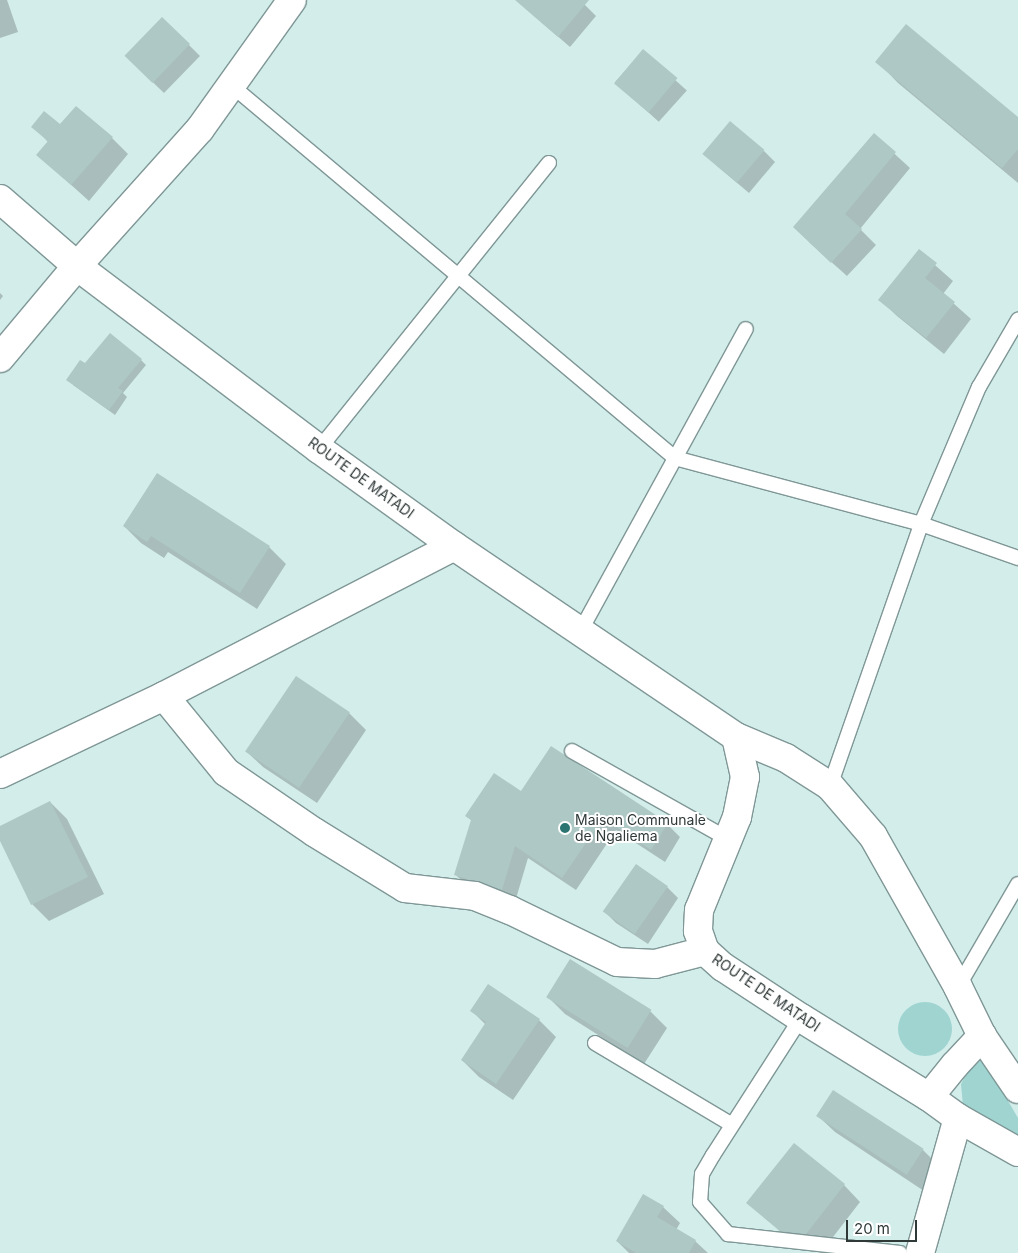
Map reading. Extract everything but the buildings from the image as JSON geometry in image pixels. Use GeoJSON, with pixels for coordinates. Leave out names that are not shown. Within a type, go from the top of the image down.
{"type":"FeatureCollection","features":[{"type":"Feature","properties":{"kind":"main road"},"geometry":{"type":"LineString","coordinates":[[0,358],[76,266],[200,129],[292,0]]}},
{"type":"Feature","properties":{"kind":"main road","name":"ROUTE DE MATADI"},"geometry":{"type":"LineString","coordinates":[[0,199],[76,266],[319,449],[454,546],[736,736],[786,758],[830,786],[873,836],[958,987],[982,1036],[1018,1089]]}},
{"type":"Feature","properties":{"kind":"main road"},"geometry":{"type":"LineString","coordinates":[[0,774],[164,696],[454,546]]}},
{"type":"Feature","properties":{"kind":"main road"},"geometry":{"type":"LineString","coordinates":[[164,696],[226,772],[314,832],[405,888],[475,896],[510,910],[617,962],[655,964],[705,951]]}},
{"type":"Feature","properties":{"kind":"main road","name":"ROUTE DE MATADI"},"geometry":{"type":"LineString","coordinates":[[736,736],[745,777],[737,817],[699,910],[698,931],[705,951],[723,967],[801,1018],[929,1097],[958,1118],[1018,1152]]}},
{"type":"Feature","properties":{"kind":"main road"},"geometry":{"type":"LineString","coordinates":[[929,1097],[982,1036]]}},
{"type":"Feature","properties":{"kind":"main road"},"geometry":{"type":"LineString","coordinates":[[920,1253],[958,1118]]}},
{"type":"Feature","properties":{"kind":"lane"},"geometry":{"type":"LineString","coordinates":[[231,85],[675,458],[921,524],[1018,558]]}},
{"type":"Feature","properties":{"kind":"lane"},"geometry":{"type":"LineString","coordinates":[[319,449],[549,163]]}},
{"type":"Feature","properties":{"kind":"lane"},"geometry":{"type":"LineString","coordinates":[[830,786],[921,524],[979,387],[1018,320]]}},
{"type":"Feature","properties":{"kind":"lane"},"geometry":{"type":"LineString","coordinates":[[581,630],[746,329]]}},
{"type":"Feature","properties":{"kind":"lane"},"geometry":{"type":"LineString","coordinates":[[572,751],[728,839]]}},
{"type":"Feature","properties":{"kind":"lane"},"geometry":{"type":"LineString","coordinates":[[958,987],[1018,884]]}},
{"type":"Feature","properties":{"kind":"lane"},"geometry":{"type":"LineString","coordinates":[[801,1018],[731,1124],[702,1174],[700,1202],[728,1234],[900,1253]]}},
{"type":"Feature","properties":{"kind":"lane"},"geometry":{"type":"LineString","coordinates":[[595,1043],[731,1124]]}},
{"type":"Feature","properties":{"kind":"shaded area"},"geometry":{"type":"Polygon","coordinates":[[[925,1002],[935,1004],[944,1010],[950,1019],[952,1029],[950,1039],[944,1048],[935,1054],[925,1056],[915,1054],[906,1048],[900,1039],[898,1029],[900,1019],[906,1010],[915,1004],[925,1002]]]}},
{"type":"Feature","properties":{"kind":"shaded area"},"geometry":{"type":"Polygon","coordinates":[[[983,1058],[1018,1118],[1018,1142],[963,1106],[961,1084],[968,1071],[983,1058]]]}},
{"type":"Feature","properties":{"kind":"place","name":"Maison Communale de Ngaliema"},"geometry":{"type":"Point","coordinates":[565,828]}}]}
